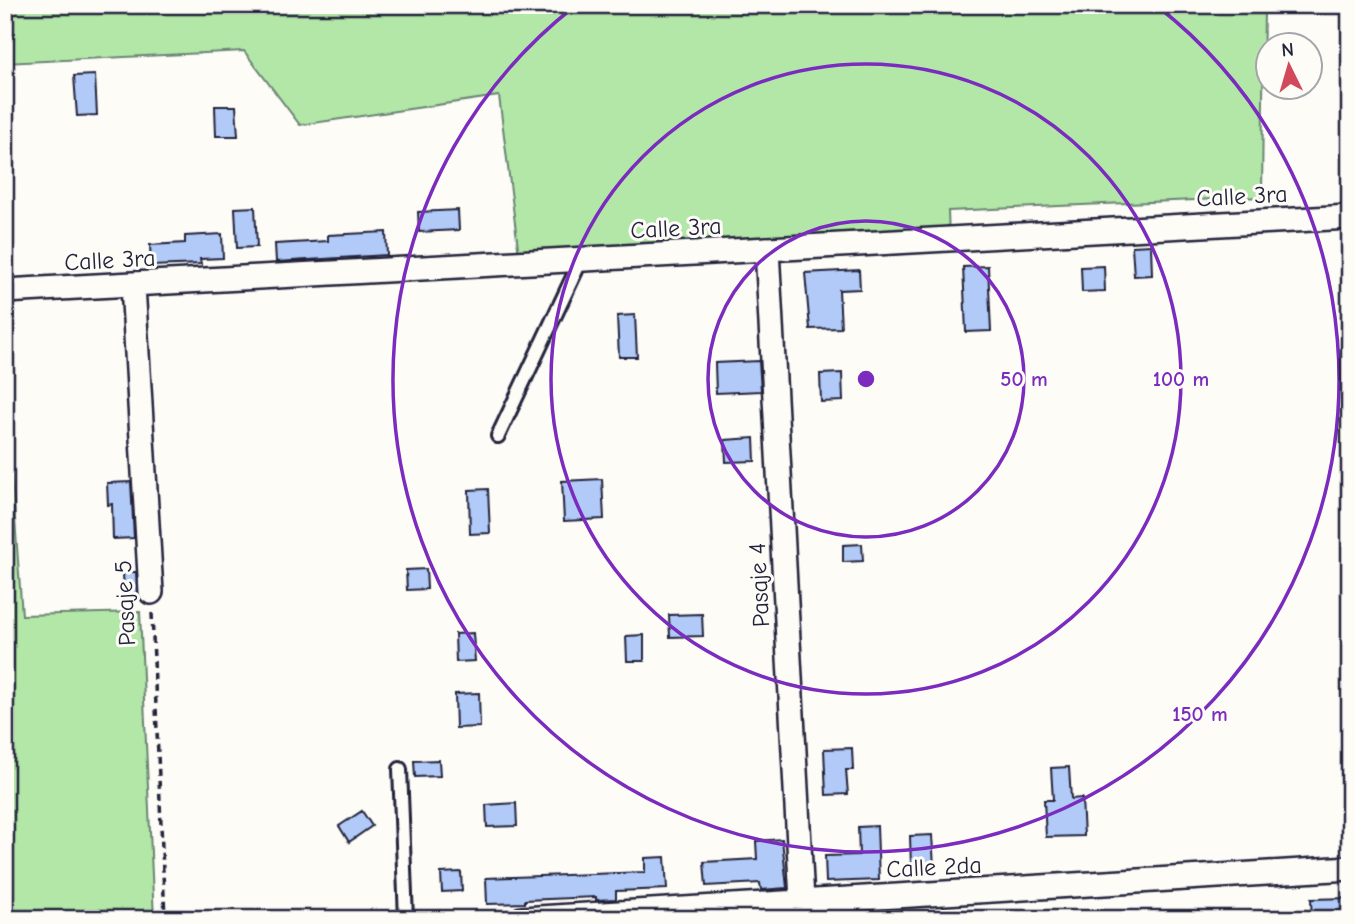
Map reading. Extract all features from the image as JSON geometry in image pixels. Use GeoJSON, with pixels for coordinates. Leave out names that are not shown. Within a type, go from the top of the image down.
{"type":"FeatureCollection","features":[{"type":"Feature","properties":{"kind":"street","name":"Calle 3ra"},"geometry":{"type":"LineString","coordinates":[[5,291],[1350,217]]}},
{"type":"Feature","properties":{"kind":"street","name":"Pasaje 4"},"geometry":{"type":"LineString","coordinates":[[767,249],[802,910]]}},
{"type":"Feature","properties":{"kind":"street","name":"Pasaje 5"},"geometry":{"type":"LineString","coordinates":[[134,285],[151,592]]}},
{"type":"Feature","properties":{"kind":"street","name":"Calle 2da"},"geometry":{"type":"LineString","coordinates":[[522,919],[802,910],[1350,869]]}},
{"type":"Feature","properties":{"kind":"lane"},"geometry":{"type":"LineString","coordinates":[[498,436],[581,260]]}},
{"type":"Feature","properties":{"kind":"lane"},"geometry":{"type":"LineString","coordinates":[[400,769],[406,919]]}},
{"type":"Feature","properties":{"kind":"path","name":"Pasaje 5"},"geometry":{"type":"LineString","coordinates":[[151,592],[165,919]]}},
{"type":"Feature","properties":{"kind":"green space"},"geometry":{"type":"Polygon","coordinates":[[[5,5],[1264,5],[1264,32],[1254,32],[1254,102],[1263,102],[1262,197],[948,211],[949,236],[521,271],[499,96],[300,125],[244,51],[5,63],[5,5]]]}},
{"type":"Feature","properties":{"kind":"green space"},"geometry":{"type":"Polygon","coordinates":[[[5,382],[22,615],[140,612],[154,919],[5,919],[5,382]]]}},
{"type":"Feature","properties":{"kind":"building"},"geometry":{"type":"Polygon","coordinates":[[[95,75],[97,115],[77,116],[74,76],[95,75]]]}},
{"type":"Feature","properties":{"kind":"building"},"geometry":{"type":"Polygon","coordinates":[[[215,106],[236,106],[238,136],[216,136],[215,106]]]}},
{"type":"Feature","properties":{"kind":"building"},"geometry":{"type":"Polygon","coordinates":[[[255,207],[257,247],[237,248],[235,208],[255,207]]]}},
{"type":"Feature","properties":{"kind":"building"},"geometry":{"type":"Polygon","coordinates":[[[458,210],[459,230],[419,232],[418,212],[458,210]]]}},
{"type":"Feature","properties":{"kind":"building"},"geometry":{"type":"Polygon","coordinates":[[[386,232],[387,255],[276,262],[275,244],[328,241],[328,235],[386,232]]]}},
{"type":"Feature","properties":{"kind":"building"},"geometry":{"type":"Polygon","coordinates":[[[222,234],[223,258],[200,259],[201,264],[151,266],[150,245],[185,243],[185,236],[222,234]]]}},
{"type":"Feature","properties":{"kind":"building"},"geometry":{"type":"Polygon","coordinates":[[[1151,245],[1152,275],[1134,276],[1132,246],[1151,245]]]}},
{"type":"Feature","properties":{"kind":"building"},"geometry":{"type":"Polygon","coordinates":[[[988,266],[991,331],[966,332],[963,267],[988,266]]]}},
{"type":"Feature","properties":{"kind":"building"},"geometry":{"type":"Polygon","coordinates":[[[1104,266],[1105,291],[1082,292],[1081,267],[1104,266]]]}},
{"type":"Feature","properties":{"kind":"building"},"geometry":{"type":"Polygon","coordinates":[[[859,270],[860,289],[839,290],[841,328],[810,329],[805,273],[859,270]]]}},
{"type":"Feature","properties":{"kind":"building"},"geometry":{"type":"Polygon","coordinates":[[[635,315],[637,357],[619,357],[617,316],[635,315]]]}},
{"type":"Feature","properties":{"kind":"building"},"geometry":{"type":"Polygon","coordinates":[[[759,361],[761,391],[716,393],[715,363],[759,361]]]}},
{"type":"Feature","properties":{"kind":"building"},"geometry":{"type":"Polygon","coordinates":[[[842,373],[843,401],[821,402],[820,374],[842,373]]]}},
{"type":"Feature","properties":{"kind":"building"},"geometry":{"type":"Polygon","coordinates":[[[754,438],[755,461],[726,462],[725,440],[754,438]]]}},
{"type":"Feature","properties":{"kind":"building"},"geometry":{"type":"Polygon","coordinates":[[[602,479],[604,519],[564,521],[562,481],[602,479]]]}},
{"type":"Feature","properties":{"kind":"building"},"geometry":{"type":"Polygon","coordinates":[[[131,482],[134,538],[113,539],[112,504],[108,505],[107,483],[131,482]]]}},
{"type":"Feature","properties":{"kind":"building"},"geometry":{"type":"Polygon","coordinates":[[[488,489],[490,533],[470,534],[469,490],[488,489]]]}},
{"type":"Feature","properties":{"kind":"building"},"geometry":{"type":"Polygon","coordinates":[[[862,544],[863,561],[843,562],[843,545],[862,544]]]}},
{"type":"Feature","properties":{"kind":"building"},"geometry":{"type":"Polygon","coordinates":[[[426,569],[427,589],[407,590],[406,570],[426,569]]]}},
{"type":"Feature","properties":{"kind":"building"},"geometry":{"type":"Polygon","coordinates":[[[123,572],[136,572],[137,594],[124,595],[123,572]]]}},
{"type":"Feature","properties":{"kind":"building"},"geometry":{"type":"Polygon","coordinates":[[[702,614],[703,636],[670,637],[669,615],[702,614]]]}},
{"type":"Feature","properties":{"kind":"building"},"geometry":{"type":"Polygon","coordinates":[[[473,633],[475,661],[456,662],[455,634],[473,633]]]}},
{"type":"Feature","properties":{"kind":"building"},"geometry":{"type":"Polygon","coordinates":[[[644,635],[644,661],[627,661],[626,636],[644,635]]]}},
{"type":"Feature","properties":{"kind":"building"},"geometry":{"type":"Polygon","coordinates":[[[479,693],[480,727],[456,728],[455,694],[479,693]]]}},
{"type":"Feature","properties":{"kind":"building"},"geometry":{"type":"Polygon","coordinates":[[[852,748],[853,770],[846,770],[848,794],[826,795],[824,749],[852,748]]]}},
{"type":"Feature","properties":{"kind":"building"},"geometry":{"type":"Polygon","coordinates":[[[439,760],[440,776],[415,777],[414,761],[439,760]]]}},
{"type":"Feature","properties":{"kind":"building"},"geometry":{"type":"Polygon","coordinates":[[[1069,767],[1071,799],[1082,798],[1084,836],[1046,837],[1044,800],[1053,800],[1051,768],[1069,767]]]}},
{"type":"Feature","properties":{"kind":"building"},"geometry":{"type":"Polygon","coordinates":[[[516,803],[517,826],[487,827],[486,805],[516,803]]]}},
{"type":"Feature","properties":{"kind":"building"},"geometry":{"type":"Polygon","coordinates":[[[362,811],[372,826],[349,842],[339,826],[362,811]]]}},
{"type":"Feature","properties":{"kind":"building"},"geometry":{"type":"Polygon","coordinates":[[[877,826],[879,880],[826,882],[825,856],[859,855],[858,827],[877,826]]]}},
{"type":"Feature","properties":{"kind":"building"},"geometry":{"type":"Polygon","coordinates":[[[932,835],[934,866],[911,867],[910,836],[932,835]]]}},
{"type":"Feature","properties":{"kind":"building"},"geometry":{"type":"Polygon","coordinates":[[[782,839],[787,888],[761,890],[760,883],[706,886],[704,862],[757,859],[756,841],[782,839]]]}},
{"type":"Feature","properties":{"kind":"building"},"geometry":{"type":"Polygon","coordinates":[[[665,857],[667,889],[616,891],[616,899],[596,900],[596,897],[487,904],[486,878],[645,872],[645,858],[665,857]]]}},
{"type":"Feature","properties":{"kind":"building"},"geometry":{"type":"Polygon","coordinates":[[[461,872],[462,891],[442,892],[441,873],[461,872]]]}},
{"type":"Feature","properties":{"kind":"building"},"geometry":{"type":"Polygon","coordinates":[[[1350,898],[1350,919],[1312,919],[1311,899],[1350,898]]]}}]}
